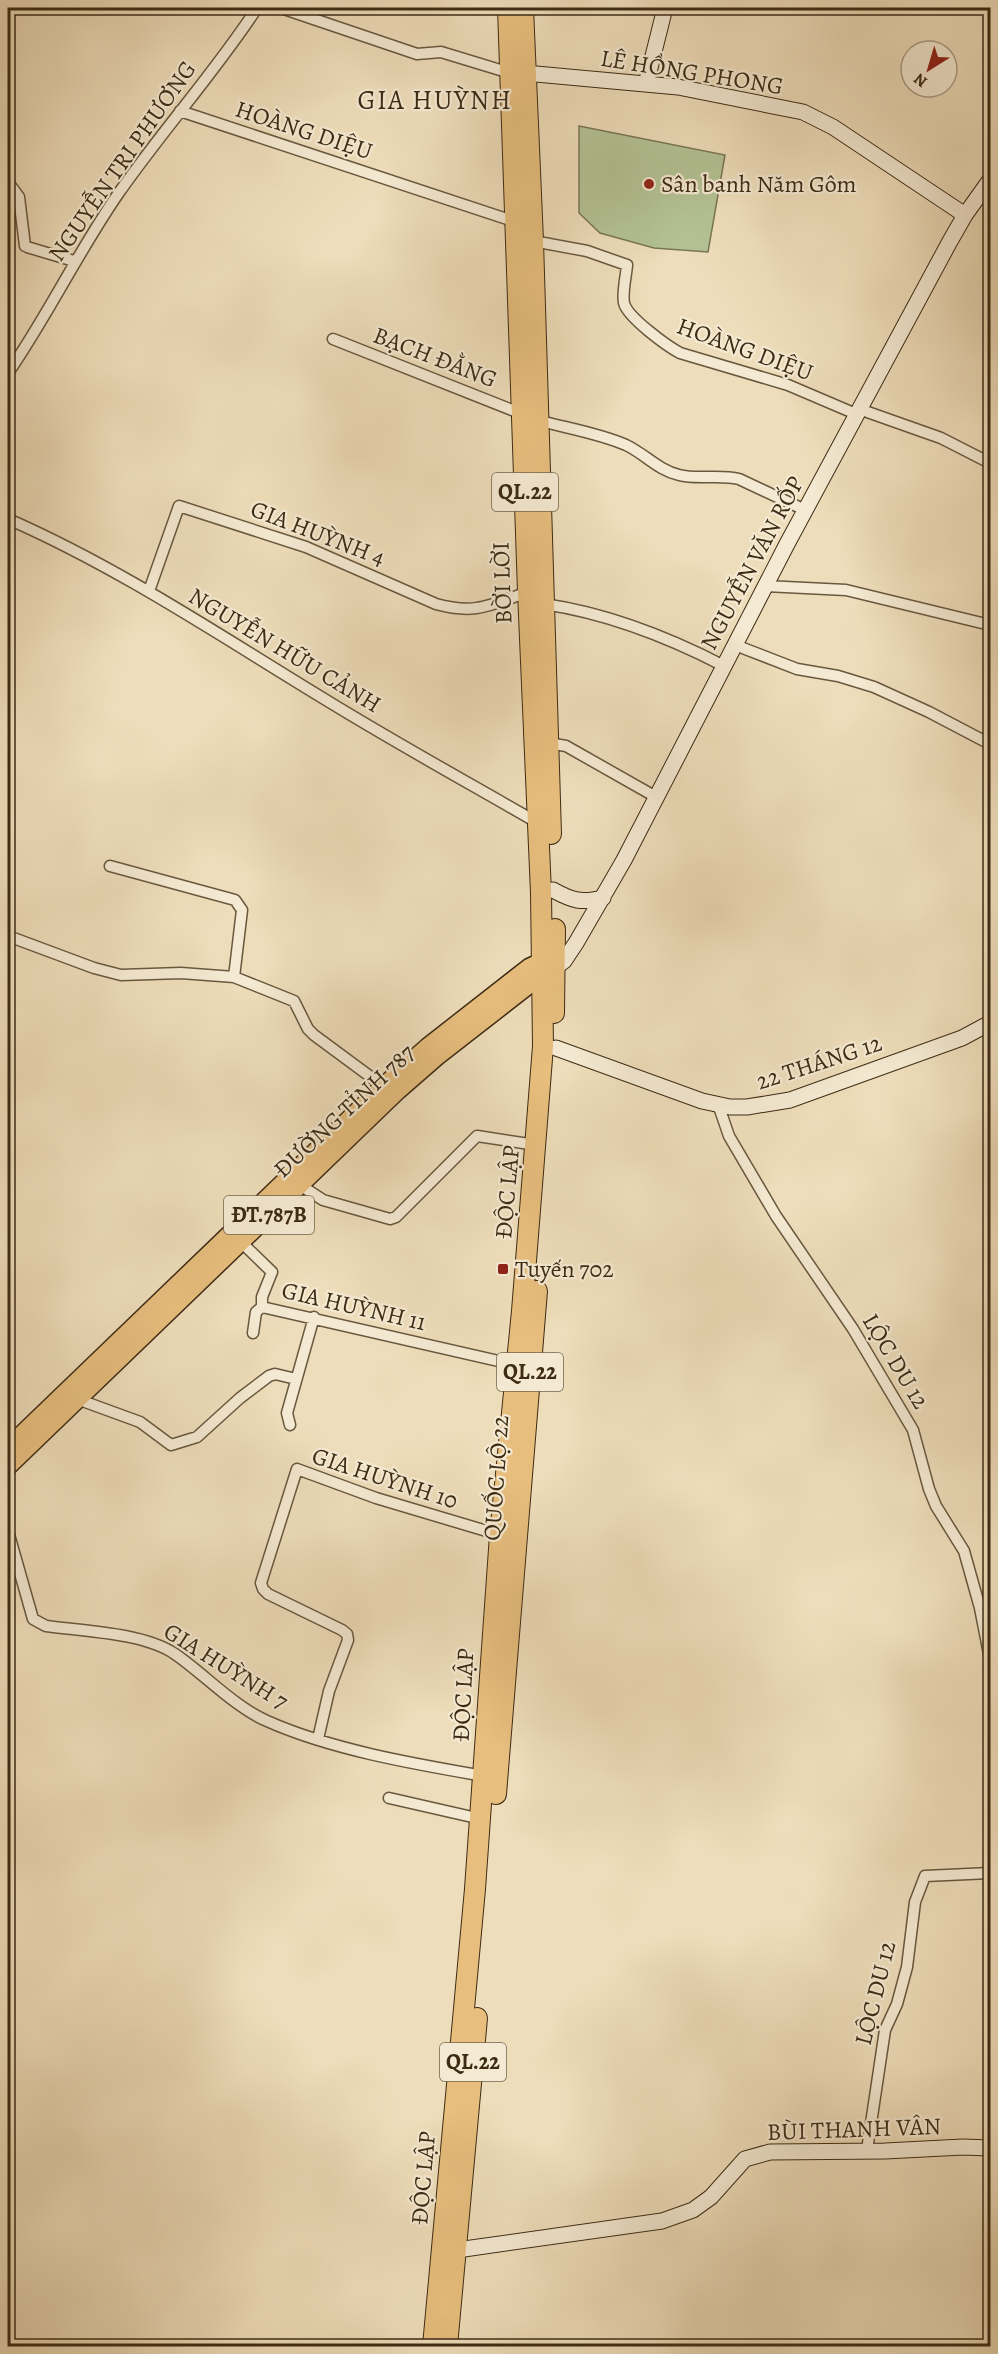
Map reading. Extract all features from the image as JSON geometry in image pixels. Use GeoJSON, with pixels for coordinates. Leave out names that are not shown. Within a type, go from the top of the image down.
{"type":"FeatureCollection","features":[{"type":"Feature","properties":{"kind":"highway","name":"BỜI LỜI"},"geometry":{"type":"LineString","coordinates":[[508,8],[518,73],[533,241],[528,592],[546,968]]}},
{"type":"Feature","properties":{"kind":"highway","name":"BỜI LỜI"},"geometry":{"type":"LineString","coordinates":[[523,8],[518,73],[516,222],[544,604],[553,890],[546,968]]}},
{"type":"Feature","properties":{"kind":"highway","name":"QUỐC LỘ 22"},"geometry":{"type":"LineString","coordinates":[[491,1777],[554,1005],[546,968]]}},
{"type":"Feature","properties":{"kind":"highway","name":"ĐỘC LẬP"},"geometry":{"type":"LineString","coordinates":[[447,2346],[457,2250],[491,1777],[490,1665],[500,1535],[536,1145],[549,1047]]}},
{"type":"Feature","properties":{"kind":"highway","name":"ĐỘC LẬP"},"geometry":{"type":"LineString","coordinates":[[433,2346],[481,1819],[491,1777]]}},
{"type":"Feature","properties":{"kind":"main road","name":"ĐƯỜNG TỈNH 787"},"geometry":{"type":"LineString","coordinates":[[8,1447],[383,1086],[428,1046],[529,967],[546,968]]}},
{"type":"Feature","properties":{"kind":"main road","name":"ĐƯỜNG TỈNH 787"},"geometry":{"type":"LineString","coordinates":[[8,1467],[406,1084],[546,968]]}},
{"type":"Feature","properties":{"kind":"street","name":"NGUYỄN TRI PHƯƠNG"},"geometry":{"type":"LineString","coordinates":[[8,373],[37,330],[74,261],[118,194],[257,8]]}},
{"type":"Feature","properties":{"kind":"street","name":"LÊ HỒNG PHONG"},"geometry":{"type":"LineString","coordinates":[[281,8],[417,54],[441,52],[518,73],[678,87],[802,112],[833,127],[965,215]]}},
{"type":"Feature","properties":{"kind":"street"},"geometry":{"type":"LineString","coordinates":[[646,84],[665,8]]}},
{"type":"Feature","properties":{"kind":"street","name":"HOÀNG DIỆU"},"geometry":{"type":"LineString","coordinates":[[180,111],[516,222]]}},
{"type":"Feature","properties":{"kind":"street","name":"NGUYỄN VĂN RỐP"},"geometry":{"type":"LineString","coordinates":[[546,968],[564,961],[603,898],[857,412],[965,215],[990,180]]}},
{"type":"Feature","properties":{"kind":"street"},"geometry":{"type":"LineString","coordinates":[[8,182],[19,197],[28,247],[74,261]]}},
{"type":"Feature","properties":{"kind":"street","name":"HOÀNG DIỆU"},"geometry":{"type":"LineString","coordinates":[[533,241],[587,251],[627,265],[624,303],[628,311],[666,346],[680,353],[788,385],[857,412],[941,438],[990,463]]}},
{"type":"Feature","properties":{"kind":"street","name":"BẠCH ĐẰNG"},"geometry":{"type":"LineString","coordinates":[[333,339],[530,417],[617,441],[660,468],[679,475],[727,476],[739,479],[805,510]]}},
{"type":"Feature","properties":{"kind":"street","name":"GIA HUỲNH 4"},"geometry":{"type":"LineString","coordinates":[[149,591],[179,506],[306,547],[436,604],[457,610],[473,610],[528,592]]}},
{"type":"Feature","properties":{"kind":"street","name":"NGUYỄN HỮU CẢNH"},"geometry":{"type":"LineString","coordinates":[[8,519],[58,541],[149,591],[329,702],[538,823]]}},
{"type":"Feature","properties":{"kind":"street"},"geometry":{"type":"LineString","coordinates":[[765,586],[846,590],[990,625]]}},
{"type":"Feature","properties":{"kind":"street"},"geometry":{"type":"LineString","coordinates":[[544,604],[579,609],[629,625],[724,666]]}},
{"type":"Feature","properties":{"kind":"street"},"geometry":{"type":"LineString","coordinates":[[735,645],[797,669],[838,676],[874,687],[929,712],[990,744]]}},
{"type":"Feature","properties":{"kind":"street"},"geometry":{"type":"LineString","coordinates":[[548,743],[566,746],[657,797]]}},
{"type":"Feature","properties":{"kind":"street"},"geometry":{"type":"LineString","coordinates":[[110,866],[235,900],[240,904],[242,910],[234,977]]}},
{"type":"Feature","properties":{"kind":"street"},"geometry":{"type":"LineString","coordinates":[[553,890],[571,900],[587,902],[603,898]]}},
{"type":"Feature","properties":{"kind":"street"},"geometry":{"type":"LineString","coordinates":[[8,936],[94,968],[121,975],[181,973],[234,977],[294,1001],[308,1029],[314,1035],[383,1086]]}},
{"type":"Feature","properties":{"kind":"street","name":"22 THÁNG 12"},"geometry":{"type":"LineString","coordinates":[[549,1047],[702,1101],[747,1107],[790,1100],[962,1038],[990,1023]]}},
{"type":"Feature","properties":{"kind":"street","name":"LỘC DU 12"},"geometry":{"type":"LineString","coordinates":[[718,1104],[729,1136],[770,1206],[853,1329],[913,1430],[936,1506],[964,1551],[980,1608],[990,1659]]}},
{"type":"Feature","properties":{"kind":"street"},"geometry":{"type":"LineString","coordinates":[[300,1185],[323,1200],[390,1219],[396,1217],[477,1136],[536,1145]]}},
{"type":"Feature","properties":{"kind":"street","name":"GIA HUỲNH 11"},"geometry":{"type":"LineString","coordinates":[[241,1242],[272,1272],[262,1297],[262,1307],[314,1317],[516,1365]]}},
{"type":"Feature","properties":{"kind":"street"},"geometry":{"type":"LineString","coordinates":[[253,1333],[256,1312],[262,1307]]}},
{"type":"Feature","properties":{"kind":"street"},"geometry":{"type":"LineString","coordinates":[[290,1425],[286,1413],[314,1317]]}},
{"type":"Feature","properties":{"kind":"street"},"geometry":{"type":"LineString","coordinates":[[77,1399],[140,1422],[171,1445],[197,1437],[240,1398],[269,1376],[275,1374],[296,1379]]}},
{"type":"Feature","properties":{"kind":"street","name":"GIA HUỲNH 10"},"geometry":{"type":"LineString","coordinates":[[318,1739],[329,1691],[348,1640],[347,1634],[268,1594],[261,1583],[297,1469],[376,1498],[500,1535]]}},
{"type":"Feature","properties":{"kind":"street","name":"GIA HUỲNH 7"},"geometry":{"type":"LineString","coordinates":[[8,1531],[33,1619],[46,1626],[152,1642],[174,1654],[221,1691],[266,1721],[318,1739],[409,1763],[491,1777]]}},
{"type":"Feature","properties":{"kind":"street"},"geometry":{"type":"LineString","coordinates":[[990,1674],[990,1696]]}},
{"type":"Feature","properties":{"kind":"street"},"geometry":{"type":"LineString","coordinates":[[389,1798],[481,1819]]}},
{"type":"Feature","properties":{"kind":"street","name":"LỘC DU 12"},"geometry":{"type":"LineString","coordinates":[[867,2150],[885,2030],[897,2004],[908,1967],[915,1902],[926,1876],[990,1873]]}},
{"type":"Feature","properties":{"kind":"street","name":"BÙI THANH VÂN"},"geometry":{"type":"LineString","coordinates":[[457,2250],[662,2221],[693,2210],[711,2198],[745,2159],[770,2152],[990,2148]]}},
{"type":"Feature","properties":{"kind":"green space","name":"Sân banh Năm Gôm"},"geometry":{"type":"Polygon","coordinates":[[[579,126],[725,155],[708,252],[654,248],[600,233],[579,213],[579,126]]]}},
{"type":"Feature","properties":{"kind":"place","name":"Sân banh Năm Gôm"},"geometry":{"type":"Point","coordinates":[649,184]}},
{"type":"Feature","properties":{"kind":"place","name":"Tuyến 702"},"geometry":{"type":"Point","coordinates":[503,1269]}},
{"type":"Feature","properties":{"kind":"district","name":"GIA HUỲNH"},"geometry":{"type":"Point","coordinates":[435,100]}}]}
